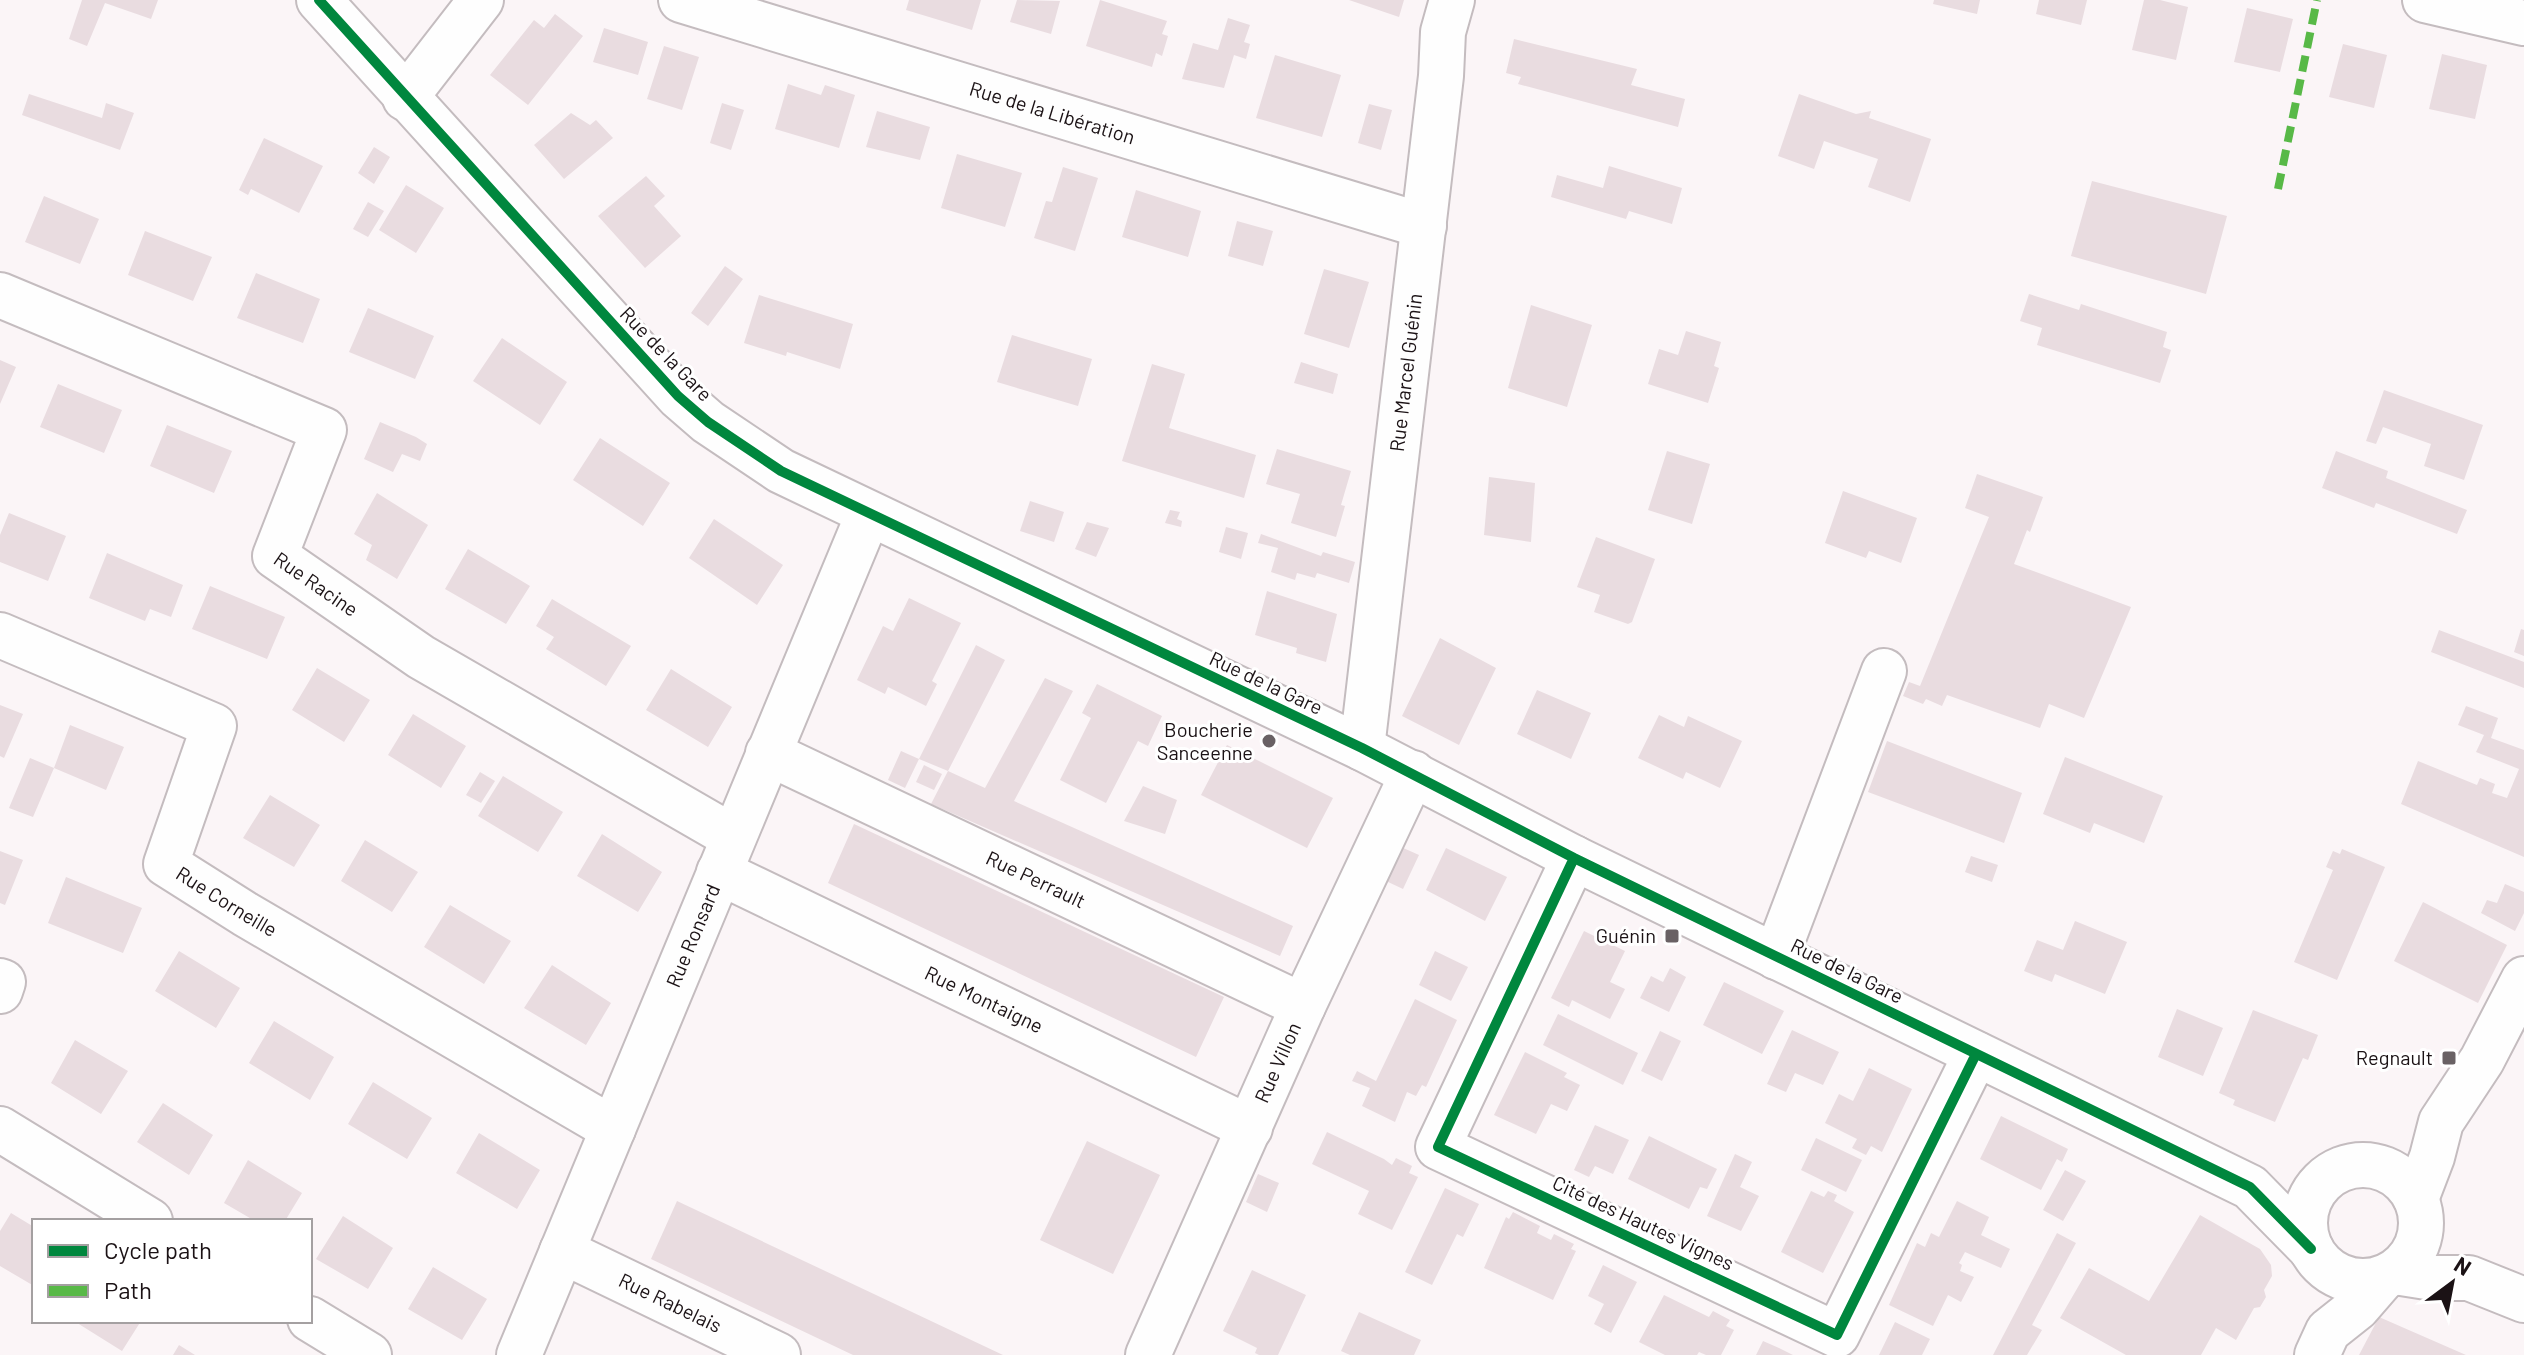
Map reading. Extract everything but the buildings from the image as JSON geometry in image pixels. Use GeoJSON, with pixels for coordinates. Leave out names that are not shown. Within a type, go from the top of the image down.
{"type":"FeatureCollection","features":[{"type":"Feature","properties":{"kind":"street","name":"Rue de la Gare"},"geometry":{"type":"LineString","coordinates":[[319,0],[678,396],[698,414],[781,471],[1362,748],[1574,858],[2250,1187],[2314,1255]]}},
{"type":"Feature","properties":{"kind":"street"},"geometry":{"type":"LineString","coordinates":[[405,98],[481,0]]}},
{"type":"Feature","properties":{"kind":"street","name":"Rue de la Libération"},"geometry":{"type":"LineString","coordinates":[[681,0],[1424,226]]}},
{"type":"Feature","properties":{"kind":"street","name":"Rue Marcel Guénin"},"geometry":{"type":"LineString","coordinates":[[1362,748],[1441,76],[1443,32],[1452,0]]}},
{"type":"Feature","properties":{"kind":"street"},"geometry":{"type":"LineString","coordinates":[[2425,0],[2524,23]]}},
{"type":"Feature","properties":{"kind":"street","name":"Rue Racine"},"geometry":{"type":"LineString","coordinates":[[0,295],[324,430],[275,556],[421,657],[726,855]]}},
{"type":"Feature","properties":{"kind":"street","name":"Rue Ronsard"},"geometry":{"type":"LineString","coordinates":[[519,1355],[868,515]]}},
{"type":"Feature","properties":{"kind":"street","name":"Rue Corneille"},"geometry":{"type":"LineString","coordinates":[[0,635],[214,726],[166,864],[245,914],[613,1129]]}},
{"type":"Feature","properties":{"kind":"street"},"geometry":{"type":"LineString","coordinates":[[1776,957],[1884,671]]}},
{"type":"Feature","properties":{"kind":"street","name":"Rue Perrault"},"geometry":{"type":"LineString","coordinates":[[768,753],[1303,1006]]}},
{"type":"Feature","properties":{"kind":"street","name":"Rue Villon"},"geometry":{"type":"LineString","coordinates":[[1148,1355],[1303,1006],[1413,773]]}},
{"type":"Feature","properties":{"kind":"street","name":"Rue Montaigne"},"geometry":{"type":"LineString","coordinates":[[726,855],[1250,1128]]}},
{"type":"Feature","properties":{"kind":"street","name":"Cité des Hautes Vignes"},"geometry":{"type":"LineString","coordinates":[[1574,858],[1438,1147],[1837,1335],[1976,1054]]}},
{"type":"Feature","properties":{"kind":"street"},"geometry":{"type":"LineString","coordinates":[[2323,1343],[2414,1251],[2418,1243],[2419,1212],[2441,1122],[2482,1060],[2524,979]]}},
{"type":"Feature","properties":{"kind":"street"},"geometry":{"type":"LineString","coordinates":[[0,981],[3,982],[0,991]]}},
{"type":"Feature","properties":{"kind":"street"},"geometry":{"type":"LineString","coordinates":[[2323,1343],[2314,1255],[2305,1232],[2305,1212],[2318,1187],[2324,1179],[2356,1167],[2404,1138],[2441,1122]]}},
{"type":"Feature","properties":{"kind":"street"},"geometry":{"type":"LineString","coordinates":[[0,1129],[147,1219]]}},
{"type":"Feature","properties":{"kind":"street"},"geometry":{"type":"LineString","coordinates":[[2250,1187],[2280,1176],[2356,1167],[2390,1171],[2405,1183],[2419,1212],[2469,1278]]}},
{"type":"Feature","properties":{"kind":"street","name":"Rue Rabelais"},"geometry":{"type":"LineString","coordinates":[[562,1251],[778,1355]]}},
{"type":"Feature","properties":{"kind":"street"},"geometry":{"type":"LineString","coordinates":[[2314,1255],[2332,1272],[2348,1279],[2365,1282],[2389,1275],[2469,1278],[2524,1300]]}},
{"type":"Feature","properties":{"kind":"street"},"geometry":{"type":"LineString","coordinates":[[312,1320],[369,1355]]}},
{"type":"Feature","properties":{"kind":"marked path"},"geometry":{"type":"LineString","coordinates":[[2278,189],[2317,0]]}},
{"type":"Feature","properties":{"kind":"cycle path"},"geometry":{"type":"LineString","coordinates":[[319,0],[678,396],[708,422],[781,471],[1362,748],[1574,858],[2250,1187],[2311,1249]]}},
{"type":"Feature","properties":{"kind":"cycle path"},"geometry":{"type":"LineString","coordinates":[[1574,858],[1438,1147],[1837,1335],[1976,1054]]}},
{"type":"Feature","properties":{"kind":"place","name":"Boucherie Sanceenne"},"geometry":{"type":"Point","coordinates":[1269,741]}},
{"type":"Feature","properties":{"kind":"place","name":"Guénin"},"geometry":{"type":"Point","coordinates":[1672,936]}},
{"type":"Feature","properties":{"kind":"place","name":"Regnault"},"geometry":{"type":"Point","coordinates":[2449,1058]}}]}
